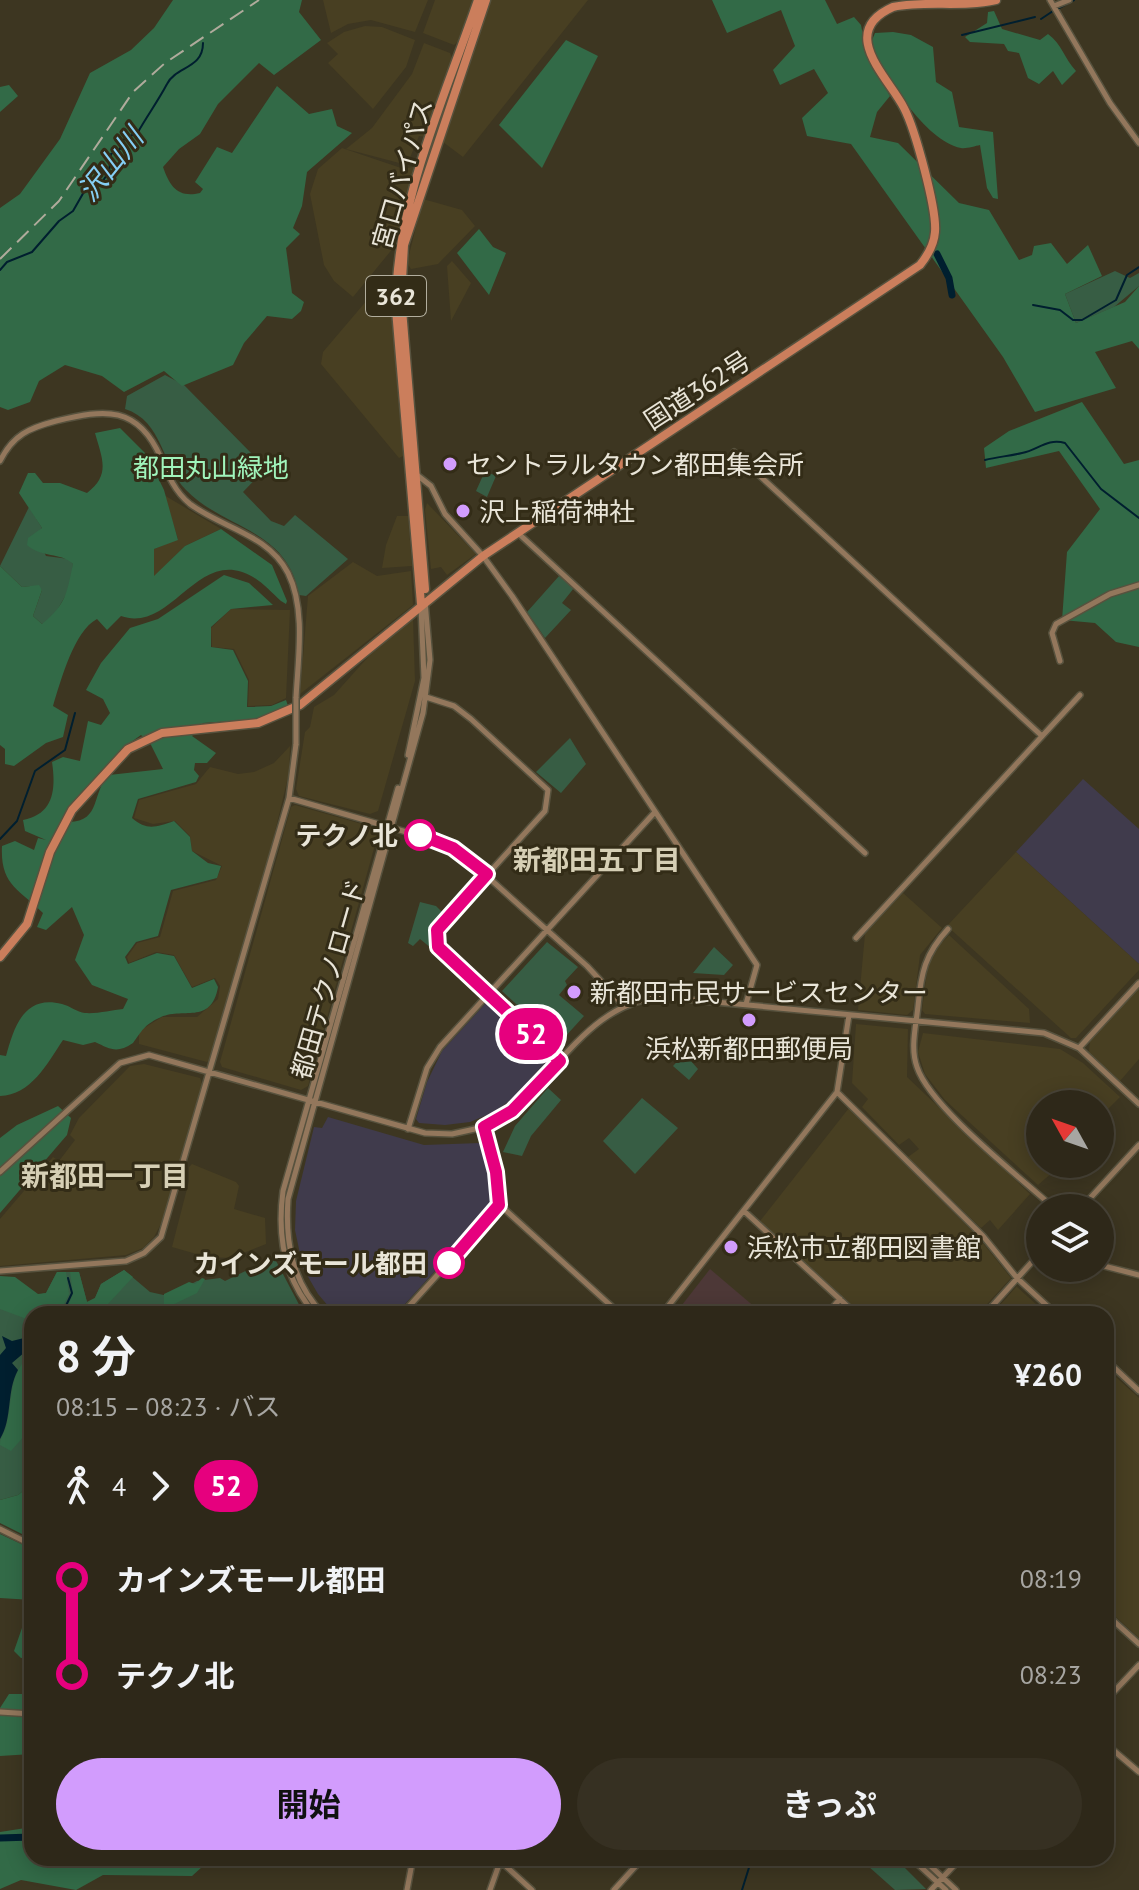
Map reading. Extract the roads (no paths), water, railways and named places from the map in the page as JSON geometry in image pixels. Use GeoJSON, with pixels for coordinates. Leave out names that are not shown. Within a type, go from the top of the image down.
{"type":"FeatureCollection","features":[{"type":"Feature","properties":{"kind":"highway","name":"宮口バイパス"},"geometry":{"type":"LineString","coordinates":[[423,602],[396,310],[396,269],[408,206],[478,0]]}},
{"type":"Feature","properties":{"kind":"highway","name":"宮口バイパス"},"geometry":{"type":"LineString","coordinates":[[423,602],[401,297],[404,245],[486,0]]}},
{"type":"Feature","properties":{"kind":"highway","name":"国道362号"},"geometry":{"type":"LineString","coordinates":[[0,957],[27,924],[50,852],[72,810],[128,749],[162,733],[243,726],[280,715],[317,692],[423,602],[517,532],[920,265],[932,247],[935,219],[906,112],[871,60],[868,36],[872,25],[884,11],[905,3],[996,0]]}},
{"type":"Feature","properties":{"kind":"street"},"geometry":{"type":"LineString","coordinates":[[1069,0],[1052,3],[1110,103],[1139,143]]}},
{"type":"Feature","properties":{"kind":"street"},"geometry":{"type":"LineString","coordinates":[[0,461],[16,437],[43,425],[100,412],[135,421],[155,445],[178,493],[199,510],[263,544],[284,566],[297,605],[296,744],[289,798],[165,1228],[151,1248],[126,1261],[0,1271]]}},
{"type":"Feature","properties":{"kind":"street"},"geometry":{"type":"LineString","coordinates":[[734,452],[1042,736]]}},
{"type":"Feature","properties":{"kind":"street"},"geometry":{"type":"LineString","coordinates":[[416,475],[429,483],[445,514],[483,556],[757,965],[746,1004]]}},
{"type":"Feature","properties":{"kind":"street"},"geometry":{"type":"LineString","coordinates":[[517,532],[865,853]]}},
{"type":"Feature","properties":{"kind":"street"},"geometry":{"type":"LineString","coordinates":[[1060,661],[1052,633],[1058,622],[1110,594],[1139,585]]}},
{"type":"Feature","properties":{"kind":"street","name":"都田テクノロード"},"geometry":{"type":"LineString","coordinates":[[309,1306],[289,1271],[280,1213],[426,697],[430,660],[423,602]]}},
{"type":"Feature","properties":{"kind":"street","name":"都田テクノロード"},"geometry":{"type":"LineString","coordinates":[[389,826],[422,697],[425,657],[423,602]]}},
{"type":"Feature","properties":{"kind":"street"},"geometry":{"type":"LineString","coordinates":[[856,938],[1080,695]]}},
{"type":"Feature","properties":{"kind":"street"},"geometry":{"type":"LineString","coordinates":[[426,697],[454,706],[548,790],[545,811],[439,928],[435,939],[439,949],[560,1061]]}},
{"type":"Feature","properties":{"kind":"street"},"geometry":{"type":"LineString","coordinates":[[289,798],[451,847],[487,874],[620,998],[624,1006]]}},
{"type":"Feature","properties":{"kind":"street"},"geometry":{"type":"LineString","coordinates":[[408,1129],[430,1062],[655,812]]}},
{"type":"Feature","properties":{"kind":"street"},"geometry":{"type":"LineString","coordinates":[[948,929],[930,948],[923,964],[914,1055],[927,1087],[1039,1194]]}},
{"type":"Feature","properties":{"kind":"street"},"geometry":{"type":"LineString","coordinates":[[1079,1048],[1139,983]]}},
{"type":"Feature","properties":{"kind":"street"},"geometry":{"type":"LineString","coordinates":[[0,1172],[127,1059],[149,1055],[408,1129],[452,1134],[484,1127],[512,1111],[595,1024],[624,1006],[662,997],[1044,1033],[1079,1048],[1139,1104]]}},
{"type":"Feature","properties":{"kind":"street"},"geometry":{"type":"LineString","coordinates":[[668,1306],[837,1092],[849,1015]]}},
{"type":"Feature","properties":{"kind":"street"},"geometry":{"type":"LineString","coordinates":[[837,1092],[983,1236],[1017,1278],[1047,1306]]}},
{"type":"Feature","properties":{"kind":"street","name":"都田テクノロード"},"geometry":{"type":"LineString","coordinates":[[312,1101],[288,1199],[287,1222],[294,1266],[304,1289],[317,1306]]}},
{"type":"Feature","properties":{"kind":"street"},"geometry":{"type":"LineString","coordinates":[[484,1127],[496,1172],[499,1205],[611,1306]]}},
{"type":"Feature","properties":{"kind":"street"},"geometry":{"type":"LineString","coordinates":[[1094,1194],[1139,1145]]}},
{"type":"Feature","properties":{"kind":"street"},"geometry":{"type":"LineString","coordinates":[[409,1306],[499,1205]]}},
{"type":"Feature","properties":{"kind":"street"},"geometry":{"type":"LineString","coordinates":[[744,1211],[847,1306]]}},
{"type":"Feature","properties":{"kind":"street"},"geometry":{"type":"LineString","coordinates":[[992,1306],[1026,1268]]}},
{"type":"Feature","properties":{"kind":"street"},"geometry":{"type":"LineString","coordinates":[[1114,1269],[1139,1275]]}},
{"type":"Feature","properties":{"kind":"street"},"geometry":{"type":"LineString","coordinates":[[834,1306],[840,1299]]}},
{"type":"Feature","properties":{"kind":"street"},"geometry":{"type":"LineString","coordinates":[[1114,1368],[1139,1391]]}},
{"type":"Feature","properties":{"kind":"street"},"geometry":{"type":"LineString","coordinates":[[0,1529],[24,1541]]}},
{"type":"Feature","properties":{"kind":"street"},"geometry":{"type":"LineString","coordinates":[[1114,1621],[1139,1644]]}},
{"type":"Feature","properties":{"kind":"street"},"geometry":{"type":"LineString","coordinates":[[1114,1692],[1139,1665]]}},
{"type":"Feature","properties":{"kind":"street"},"geometry":{"type":"LineString","coordinates":[[0,1712],[24,1714]]}},
{"type":"Feature","properties":{"kind":"street"},"geometry":{"type":"LineString","coordinates":[[1114,1751],[1139,1772]]}},
{"type":"Feature","properties":{"kind":"street"},"geometry":{"type":"LineString","coordinates":[[407,1890],[412,1866]]}},
{"type":"Feature","properties":{"kind":"street"},"geometry":{"type":"LineString","coordinates":[[490,1890],[498,1866]]}},
{"type":"Feature","properties":{"kind":"street"},"geometry":{"type":"LineString","coordinates":[[507,1866],[532,1890]]}},
{"type":"Feature","properties":{"kind":"street"},"geometry":{"type":"LineString","coordinates":[[614,1890],[636,1866]]}},
{"type":"Feature","properties":{"kind":"street"},"geometry":{"type":"LineString","coordinates":[[922,1866],[956,1890]]}},
{"type":"Feature","properties":{"kind":"street"},"geometry":{"type":"LineString","coordinates":[[929,1866],[946,1890]]}},
{"type":"Feature","properties":{"kind":"street"},"geometry":{"type":"LineString","coordinates":[[931,1890],[954,1866]]}},
{"type":"Feature","properties":{"kind":"water"},"geometry":{"type":"Polygon","coordinates":[[[2,1336],[12,1341],[24,1338],[24,1353],[12,1363],[18,1370],[7,1422],[0,1439],[0,1355],[6,1348],[2,1336]]]}},
{"type":"Feature","properties":{"kind":"waterway"},"geometry":{"type":"LineString","coordinates":[[1059,8],[1074,0]]}},
{"type":"Feature","properties":{"kind":"waterway"},"geometry":{"type":"LineString","coordinates":[[1041,19],[1053,11]]}},
{"type":"Feature","properties":{"kind":"waterway"},"geometry":{"type":"LineString","coordinates":[[962,35],[1035,17]]}},
{"type":"Feature","properties":{"kind":"waterway","name":"沢山川"},"geometry":{"type":"LineString","coordinates":[[0,270],[7,262],[32,252],[59,221],[73,211],[85,190],[102,182],[109,172],[111,154],[120,149],[123,140],[138,132],[171,78],[199,58],[203,43]]}},
{"type":"Feature","properties":{"kind":"waterway"},"geometry":{"type":"LineString","coordinates":[[937,254],[949,278],[952,295]]}},
{"type":"Feature","properties":{"kind":"waterway"},"geometry":{"type":"LineString","coordinates":[[1033,305],[1060,310],[1073,320],[1082,320],[1116,300],[1127,275],[1139,267]]}},
{"type":"Feature","properties":{"kind":"waterway"},"geometry":{"type":"LineString","coordinates":[[985,460],[1028,452],[1053,442],[1065,443],[1101,489],[1139,518]]}},
{"type":"Feature","properties":{"kind":"waterway"},"geometry":{"type":"LineString","coordinates":[[0,839],[17,821],[35,771],[65,750],[75,713]]}},
{"type":"Feature","properties":{"kind":"waterway"},"geometry":{"type":"LineString","coordinates":[[66,1306],[72,1293],[68,1278]]}},
{"type":"Feature","properties":{"kind":"waterway"},"geometry":{"type":"LineString","coordinates":[[0,1838],[24,1837]]}},
{"type":"Feature","properties":{"kind":"waterway"},"geometry":{"type":"LineString","coordinates":[[742,1890],[750,1866]]}},
{"type":"Feature","properties":{"kind":"railway"},"geometry":{"type":"LineString","coordinates":[[0,259],[59,201],[133,92],[165,63],[259,0]]}},
{"type":"Feature","properties":{"kind":"place","name":"セントラルタウン都田集会所"},"geometry":{"type":"Point","coordinates":[450,464]}},
{"type":"Feature","properties":{"kind":"place","name":"沢上稲荷神社"},"geometry":{"type":"Point","coordinates":[463,511]}},
{"type":"Feature","properties":{"kind":"place","name":"テクノ北"},"geometry":{"type":"Point","coordinates":[420,835]}},
{"type":"Feature","properties":{"kind":"place","name":"新都田市民サービスセンター"},"geometry":{"type":"Point","coordinates":[574,992]}},
{"type":"Feature","properties":{"kind":"place","name":"浜松新都田郵便局"},"geometry":{"type":"Point","coordinates":[749,1020]}},
{"type":"Feature","properties":{"kind":"place","name":"浜松市立都田図書館"},"geometry":{"type":"Point","coordinates":[731,1247]}},
{"type":"Feature","properties":{"kind":"place","name":"カインズモール都田"},"geometry":{"type":"Point","coordinates":[449,1263]}},
{"type":"Feature","properties":{"kind":"district","name":"新都田五丁目"},"geometry":{"type":"Point","coordinates":[597,859]}},
{"type":"Feature","properties":{"kind":"district","name":"新都田一丁目"},"geometry":{"type":"Point","coordinates":[105,1175]}},
{"type":"Feature","properties":{"kind":"park label","name":"都田丸山緑地"},"geometry":{"type":"Point","coordinates":[211,467]}}]}
